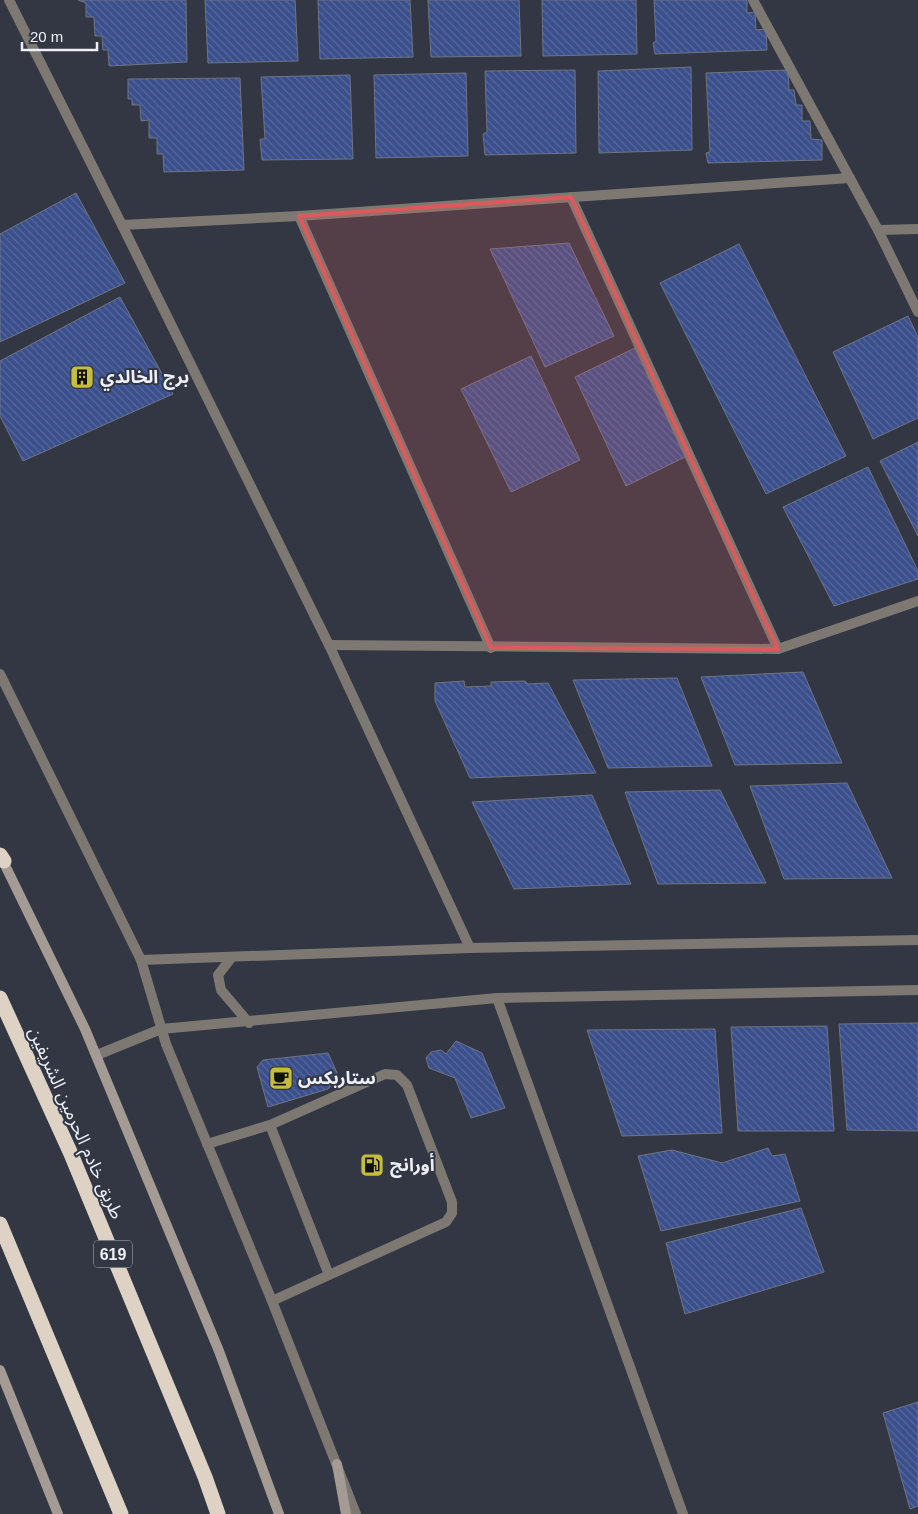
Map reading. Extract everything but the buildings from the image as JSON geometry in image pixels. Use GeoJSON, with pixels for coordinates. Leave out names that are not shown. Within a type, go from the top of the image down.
{"type":"FeatureCollection","features":[{"type":"Feature","properties":{"kind":"highway","name":"طريق خادم الحرمين الشريفين"},"geometry":{"type":"LineString","coordinates":[[0,998],[71,1154],[206,1477],[218,1514]]}},
{"type":"Feature","properties":{"kind":"highway"},"geometry":{"type":"LineString","coordinates":[[0,1224],[121,1514]]}},
{"type":"Feature","properties":{"kind":"main road"},"geometry":{"type":"LineString","coordinates":[[1,857],[97,1055],[219,1351],[279,1514]]}},
{"type":"Feature","properties":{"kind":"main road"},"geometry":{"type":"LineString","coordinates":[[0,1370],[58,1514]]}},
{"type":"Feature","properties":{"kind":"main road"},"geometry":{"type":"LineString","coordinates":[[337,1464],[346,1514]]}},
{"type":"Feature","properties":{"kind":"street"},"geometry":{"type":"LineString","coordinates":[[9,0],[329,645],[470,948]]}},
{"type":"Feature","properties":{"kind":"street"},"geometry":{"type":"LineString","coordinates":[[754,0],[878,230],[918,312]]}},
{"type":"Feature","properties":{"kind":"street"},"geometry":{"type":"LineString","coordinates":[[122,226],[299,216],[850,178]]}},
{"type":"Feature","properties":{"kind":"street"},"geometry":{"type":"LineString","coordinates":[[571,197],[778,649]]}},
{"type":"Feature","properties":{"kind":"street"},"geometry":{"type":"LineString","coordinates":[[299,216],[491,648]]}},
{"type":"Feature","properties":{"kind":"street"},"geometry":{"type":"LineString","coordinates":[[878,230],[918,229]]}},
{"type":"Feature","properties":{"kind":"street"},"geometry":{"type":"LineString","coordinates":[[329,645],[491,648],[778,649],[918,601]]}},
{"type":"Feature","properties":{"kind":"street"},"geometry":{"type":"LineString","coordinates":[[0,674],[140,960],[161,1029],[272,1300],[356,1514]]}},
{"type":"Feature","properties":{"kind":"street"},"geometry":{"type":"LineString","coordinates":[[140,960],[470,948],[918,940]]}},
{"type":"Feature","properties":{"kind":"street"},"geometry":{"type":"LineString","coordinates":[[232,957],[218,975],[221,990],[249,1022]]}},
{"type":"Feature","properties":{"kind":"street"},"geometry":{"type":"LineString","coordinates":[[97,1055],[161,1029],[497,998],[918,990]]}},
{"type":"Feature","properties":{"kind":"street"},"geometry":{"type":"LineString","coordinates":[[497,998],[683,1514]]}},
{"type":"Feature","properties":{"kind":"street"},"geometry":{"type":"LineString","coordinates":[[207,1144],[270,1125],[385,1074],[397,1075],[407,1085],[452,1202],[452,1213],[446,1222],[272,1300]]}},
{"type":"Feature","properties":{"kind":"street"},"geometry":{"type":"LineString","coordinates":[[270,1125],[329,1275]]}},
{"type":"Feature","properties":{"kind":"highlighted area"},"geometry":{"type":"Polygon","coordinates":[[[571,197],[778,649],[491,648],[299,216],[571,197]]]}},
{"type":"Feature","properties":{"kind":"place","name":"برج الخالدي"},"geometry":{"type":"Point","coordinates":[82,377]}},
{"type":"Feature","properties":{"kind":"place","name":"ستاربكس"},"geometry":{"type":"Point","coordinates":[281,1078]}},
{"type":"Feature","properties":{"kind":"place","name":"أورانج"},"geometry":{"type":"Point","coordinates":[372,1165]}}]}
